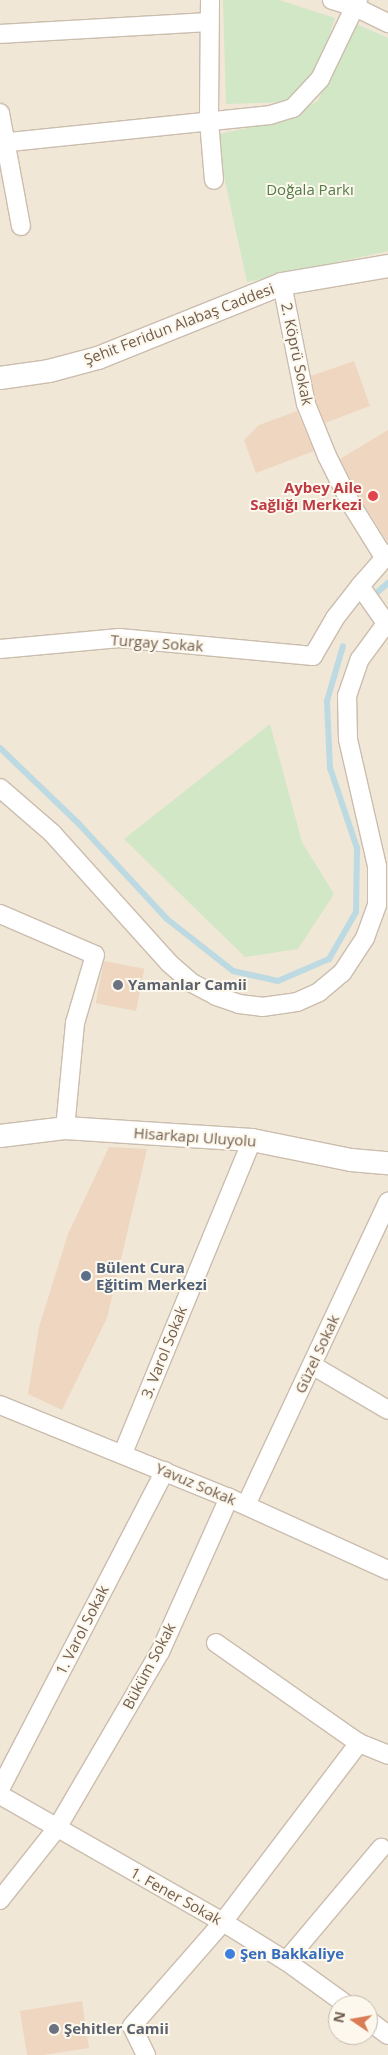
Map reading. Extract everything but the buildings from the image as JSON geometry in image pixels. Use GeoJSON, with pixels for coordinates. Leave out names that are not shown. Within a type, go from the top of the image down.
{"type":"FeatureCollection","features":[{"type":"Feature","properties":{"kind":"street"},"geometry":{"type":"LineString","coordinates":[[210,0],[208,22],[209,121],[214,180]]}},
{"type":"Feature","properties":{"kind":"street"},"geometry":{"type":"LineString","coordinates":[[332,0],[356,4],[388,23]]}},
{"type":"Feature","properties":{"kind":"street"},"geometry":{"type":"LineString","coordinates":[[3,143],[270,115],[293,108],[320,79],[356,4]]}},
{"type":"Feature","properties":{"kind":"street"},"geometry":{"type":"LineString","coordinates":[[0,34],[208,22]]}},
{"type":"Feature","properties":{"kind":"street"},"geometry":{"type":"LineString","coordinates":[[0,113],[3,143],[21,226]]}},
{"type":"Feature","properties":{"kind":"street","name":"Şehit Feridun Alabaş Caddesi"},"geometry":{"type":"LineString","coordinates":[[0,378],[49,371],[98,358],[282,284],[388,266]]}},
{"type":"Feature","properties":{"kind":"street","name":"2. Köprü Sokak"},"geometry":{"type":"LineString","coordinates":[[282,284],[306,404],[327,456],[351,504],[386,555]]}},
{"type":"Feature","properties":{"kind":"street"},"geometry":{"type":"LineString","coordinates":[[0,788],[52,833],[162,956],[192,983],[216,996],[239,1004],[262,1007],[297,1002],[319,992],[342,973],[365,938],[376,905],[377,866],[348,739],[347,696],[360,659],[387,622],[360,586],[386,555]]}},
{"type":"Feature","properties":{"kind":"street","name":"Turgay Sokak"},"geometry":{"type":"LineString","coordinates":[[0,649],[119,638],[313,656],[336,618],[360,586]]}},
{"type":"Feature","properties":{"kind":"street"},"geometry":{"type":"LineString","coordinates":[[0,914],[95,955],[75,1023],[65,1128]]}},
{"type":"Feature","properties":{"kind":"street","name":"Hisarkapı Uluyolu"},"geometry":{"type":"LineString","coordinates":[[0,1136],[65,1128],[252,1140],[351,1160],[388,1163]]}},
{"type":"Feature","properties":{"kind":"street","name":"3. Varol Sokak"},"geometry":{"type":"LineString","coordinates":[[123,1453],[252,1140]]}},
{"type":"Feature","properties":{"kind":"street","name":"Güzel Sokak"},"geometry":{"type":"LineString","coordinates":[[246,1505],[388,1202]]}},
{"type":"Feature","properties":{"kind":"street"},"geometry":{"type":"LineString","coordinates":[[312,1365],[388,1410]]}},
{"type":"Feature","properties":{"kind":"street","name":"Yavuz Sokak"},"geometry":{"type":"LineString","coordinates":[[2,1409],[123,1453],[246,1505],[388,1570]]}},
{"type":"Feature","properties":{"kind":"street","name":"1. Varol Sokak"},"geometry":{"type":"LineString","coordinates":[[0,1789],[165,1471]]}},
{"type":"Feature","properties":{"kind":"street","name":"Büküm Sokak"},"geometry":{"type":"LineString","coordinates":[[0,1900],[57,1828],[160,1652],[228,1498]]}},
{"type":"Feature","properties":{"kind":"street"},"geometry":{"type":"LineString","coordinates":[[216,1643],[359,1743],[388,1756]]}},
{"type":"Feature","properties":{"kind":"street"},"geometry":{"type":"LineString","coordinates":[[146,2055],[132,2026],[223,1922],[359,1743]]}},
{"type":"Feature","properties":{"kind":"street","name":"1. Fener Sokak"},"geometry":{"type":"LineString","coordinates":[[0,1795],[223,1922],[286,1961],[333,1995]]}},
{"type":"Feature","properties":{"kind":"street"},"geometry":{"type":"LineString","coordinates":[[286,1961],[381,1848]]}},
{"type":"Feature","properties":{"kind":"shaded area"},"geometry":{"type":"Polygon","coordinates":[[[0,0],[388,0],[388,2055],[0,2055],[0,0]]]}},
{"type":"Feature","properties":{"kind":"green space"},"geometry":{"type":"Polygon","coordinates":[[[223,0],[279,0],[335,18],[316,77],[287,102],[226,104],[223,0]]]}},
{"type":"Feature","properties":{"kind":"green space","name":"Doğala Parkı"},"geometry":{"type":"Polygon","coordinates":[[[352,22],[388,38],[388,251],[247,282],[215,135],[278,121],[318,101],[352,22]]]}},
{"type":"Feature","properties":{"kind":"green space"},"geometry":{"type":"Polygon","coordinates":[[[270,724],[302,842],[334,894],[298,949],[245,957],[124,839],[270,724]]]}},
{"type":"Feature","properties":{"kind":"waterway"},"geometry":{"type":"LineString","coordinates":[[373,596],[388,583]]}},
{"type":"Feature","properties":{"kind":"waterway"},"geometry":{"type":"LineString","coordinates":[[0,748],[79,824],[167,919],[233,971],[278,981],[329,959],[356,912],[357,848],[330,768],[327,701],[343,646]]}},
{"type":"Feature","properties":{"kind":"place","name":"Aybey Aile Sağlığı Merkezi"},"geometry":{"type":"Point","coordinates":[373,496]}},
{"type":"Feature","properties":{"kind":"place","name":"Yamanlar Camii"},"geometry":{"type":"Point","coordinates":[118,985]}},
{"type":"Feature","properties":{"kind":"place","name":"Bülent Cura Eğitim Merkezi"},"geometry":{"type":"Point","coordinates":[86,1276]}},
{"type":"Feature","properties":{"kind":"place","name":"Şen Bakkaliye"},"geometry":{"type":"Point","coordinates":[230,1954]}},
{"type":"Feature","properties":{"kind":"place","name":"Şehitler Camii"},"geometry":{"type":"Point","coordinates":[54,2029]}}]}
